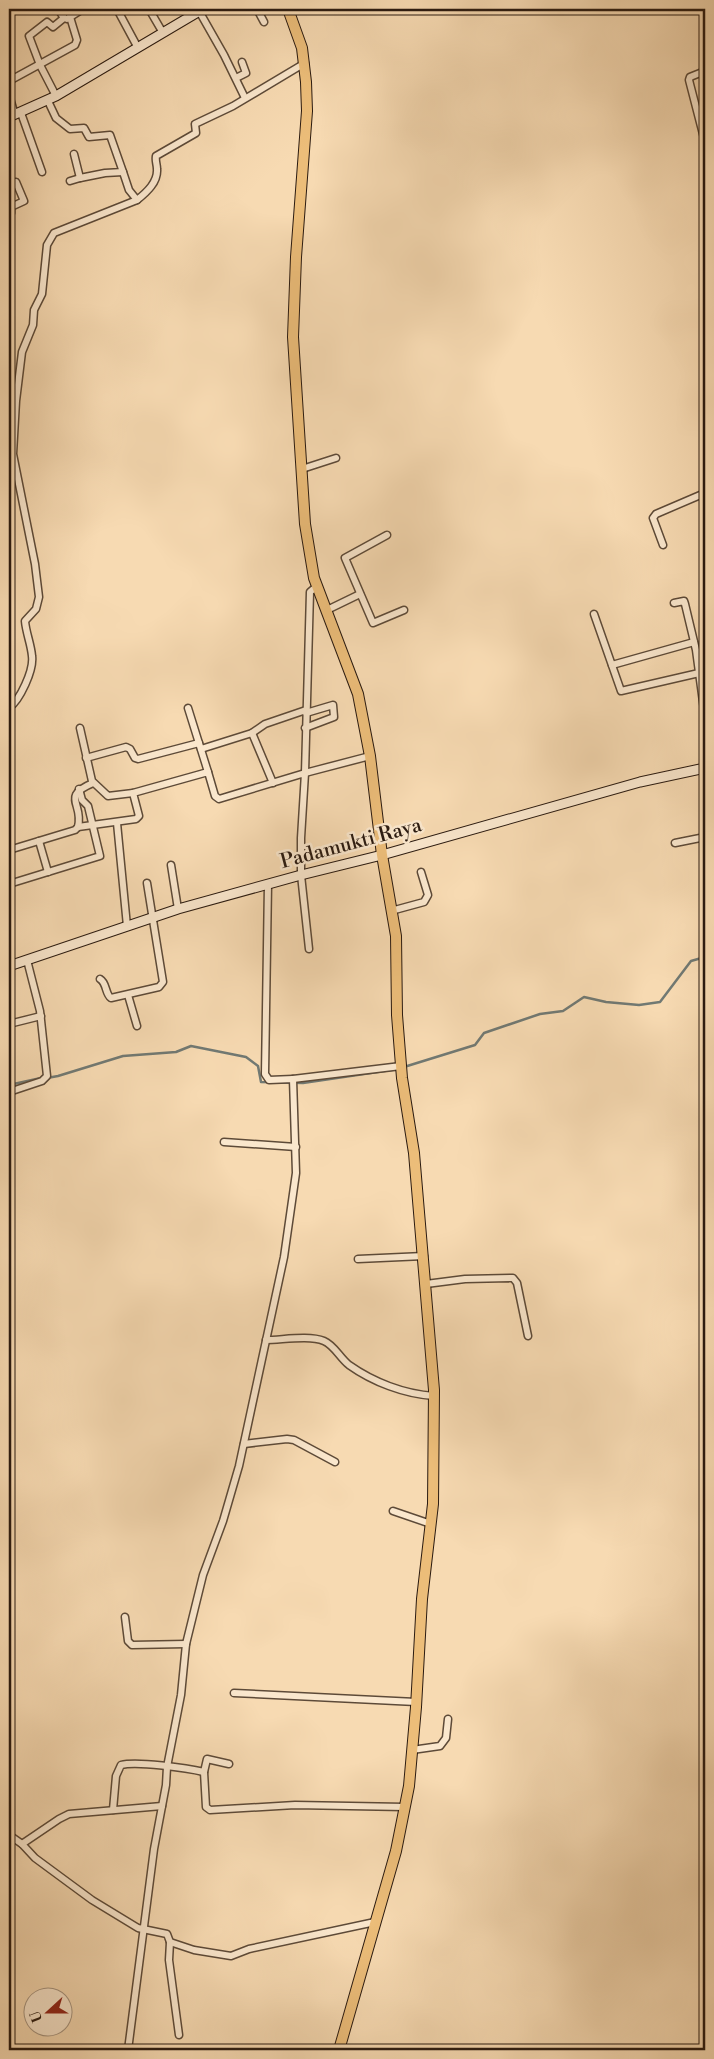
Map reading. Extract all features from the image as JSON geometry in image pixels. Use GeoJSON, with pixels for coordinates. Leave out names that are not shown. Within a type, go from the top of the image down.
{"type":"FeatureCollection","features":[{"type":"Feature","properties":{"kind":"main road"},"geometry":{"type":"LineString","coordinates":[[288,9],[297,29],[305,63],[306,111],[296,257],[293,337],[305,524],[314,578],[328,610],[358,694],[370,756],[382,855],[396,936],[397,1015],[401,1066],[414,1153],[424,1256],[434,1396],[433,1504],[422,1599],[416,1702],[406,1807],[396,1852],[339,2050]]}},
{"type":"Feature","properties":{"kind":"street"},"geometry":{"type":"LineString","coordinates":[[9,82],[77,43],[67,18],[58,9]]}},
{"type":"Feature","properties":{"kind":"street"},"geometry":{"type":"LineString","coordinates":[[84,9],[54,26],[48,22],[29,36],[59,120],[72,130],[84,128],[89,137],[110,134],[130,190],[137,200]]}},
{"type":"Feature","properties":{"kind":"street"},"geometry":{"type":"LineString","coordinates":[[117,9],[138,48]]}},
{"type":"Feature","properties":{"kind":"street"},"geometry":{"type":"LineString","coordinates":[[149,9],[163,33]]}},
{"type":"Feature","properties":{"kind":"street"},"geometry":{"type":"LineString","coordinates":[[257,9],[264,22]]}},
{"type":"Feature","properties":{"kind":"street"},"geometry":{"type":"LineString","coordinates":[[19,119],[201,10],[245,98]]}},
{"type":"Feature","properties":{"kind":"street"},"geometry":{"type":"LineString","coordinates":[[236,78],[246,73],[242,62]]}},
{"type":"Feature","properties":{"kind":"street"},"geometry":{"type":"LineString","coordinates":[[9,708],[14,704],[30,675],[33,658],[25,621],[36,609],[39,597],[35,564],[13,454],[22,352],[33,325],[34,310],[42,294],[47,244],[54,233],[90,217],[137,200],[152,186],[157,171],[156,156],[196,133],[195,124],[245,98],[305,63]]}},
{"type":"Feature","properties":{"kind":"street"},"geometry":{"type":"LineString","coordinates":[[705,71],[690,77],[689,80],[705,142]]}},
{"type":"Feature","properties":{"kind":"street"},"geometry":{"type":"LineString","coordinates":[[9,95],[42,172]]}},
{"type":"Feature","properties":{"kind":"street"},"geometry":{"type":"LineString","coordinates":[[74,154],[80,178]]}},
{"type":"Feature","properties":{"kind":"street"},"geometry":{"type":"LineString","coordinates":[[70,180],[105,173],[123,172]]}},
{"type":"Feature","properties":{"kind":"street"},"geometry":{"type":"LineString","coordinates":[[9,183],[16,182],[24,201],[11,207],[12,213],[9,216]]}},
{"type":"Feature","properties":{"kind":"street"},"geometry":{"type":"LineString","coordinates":[[302,469],[336,458]]}},
{"type":"Feature","properties":{"kind":"street"},"geometry":{"type":"LineString","coordinates":[[663,545],[653,518],[656,514],[705,492]]}},
{"type":"Feature","properties":{"kind":"street"},"geometry":{"type":"LineString","coordinates":[[386,535],[345,557],[373,623],[404,610]]}},
{"type":"Feature","properties":{"kind":"street"},"geometry":{"type":"LineString","coordinates":[[309,949],[301,875],[300,838],[305,773],[310,592],[317,586]]}},
{"type":"Feature","properties":{"kind":"street"},"geometry":{"type":"LineString","coordinates":[[328,610],[360,594]]}},
{"type":"Feature","properties":{"kind":"street"},"geometry":{"type":"LineString","coordinates":[[674,604],[684,601],[701,668],[705,718]]}},
{"type":"Feature","properties":{"kind":"street"},"geometry":{"type":"LineString","coordinates":[[594,614],[623,692],[701,668]]}},
{"type":"Feature","properties":{"kind":"street"},"geometry":{"type":"LineString","coordinates":[[612,665],[694,642]]}},
{"type":"Feature","properties":{"kind":"street"},"geometry":{"type":"LineString","coordinates":[[86,758],[126,747],[130,748],[135,758],[138,759],[200,746],[252,733],[262,725],[333,705],[334,717],[305,728]]}},
{"type":"Feature","properties":{"kind":"street"},"geometry":{"type":"LineString","coordinates":[[188,708],[215,796],[219,798],[370,756]]}},
{"type":"Feature","properties":{"kind":"street"},"geometry":{"type":"LineString","coordinates":[[80,728],[86,758],[94,783],[108,796],[133,793],[208,772]]}},
{"type":"Feature","properties":{"kind":"street"},"geometry":{"type":"LineString","coordinates":[[252,733],[273,783]]}},
{"type":"Feature","properties":{"kind":"street","name":"Padamukti Raya"},"geometry":{"type":"LineString","coordinates":[[9,966],[178,909],[382,855],[640,782],[705,768]]}},
{"type":"Feature","properties":{"kind":"street"},"geometry":{"type":"LineString","coordinates":[[78,828],[75,796],[79,789],[94,783]]}},
{"type":"Feature","properties":{"kind":"street"},"geometry":{"type":"LineString","coordinates":[[9,884],[100,856],[88,806],[82,800],[79,789]]}},
{"type":"Feature","properties":{"kind":"street"},"geometry":{"type":"LineString","coordinates":[[9,850],[78,828],[136,819],[139,816],[133,793]]}},
{"type":"Feature","properties":{"kind":"street"},"geometry":{"type":"LineString","coordinates":[[117,823],[127,926]]}},
{"type":"Feature","properties":{"kind":"street"},"geometry":{"type":"LineString","coordinates":[[675,843],[705,837]]}},
{"type":"Feature","properties":{"kind":"street"},"geometry":{"type":"LineString","coordinates":[[39,841],[48,872]]}},
{"type":"Feature","properties":{"kind":"street"},"geometry":{"type":"LineString","coordinates":[[171,865],[178,909]]}},
{"type":"Feature","properties":{"kind":"street"},"geometry":{"type":"LineString","coordinates":[[391,911],[424,902],[428,895],[421,872]]}},
{"type":"Feature","properties":{"kind":"street"},"geometry":{"type":"LineString","coordinates":[[100,979],[103,981],[110,998],[159,987],[164,982],[147,883]]}},
{"type":"Feature","properties":{"kind":"street"},"geometry":{"type":"LineString","coordinates":[[268,884],[265,1074],[269,1080],[293,1079],[401,1066]]}},
{"type":"Feature","properties":{"kind":"street"},"geometry":{"type":"LineString","coordinates":[[9,1092],[42,1081],[47,1076],[41,1016],[27,960]]}},
{"type":"Feature","properties":{"kind":"street"},"geometry":{"type":"LineString","coordinates":[[128,995],[137,1026]]}},
{"type":"Feature","properties":{"kind":"street"},"geometry":{"type":"LineString","coordinates":[[9,1024],[41,1016]]}},
{"type":"Feature","properties":{"kind":"street"},"geometry":{"type":"LineString","coordinates":[[128,2050],[154,1850],[180,1695],[186,1644],[203,1575],[222,1521],[244,1444],[284,1257],[296,1173],[293,1079]]}},
{"type":"Feature","properties":{"kind":"street"},"geometry":{"type":"LineString","coordinates":[[224,1142],[296,1147]]}},
{"type":"Feature","properties":{"kind":"street"},"geometry":{"type":"LineString","coordinates":[[358,1259],[424,1256]]}},
{"type":"Feature","properties":{"kind":"street"},"geometry":{"type":"LineString","coordinates":[[426,1284],[464,1279],[513,1278],[517,1283],[528,1336]]}},
{"type":"Feature","properties":{"kind":"street"},"geometry":{"type":"LineString","coordinates":[[266,1340],[314,1339],[325,1341],[347,1364],[363,1373],[410,1394],[434,1396]]}},
{"type":"Feature","properties":{"kind":"street"},"geometry":{"type":"LineString","coordinates":[[244,1444],[287,1439],[335,1462]]}},
{"type":"Feature","properties":{"kind":"street"},"geometry":{"type":"LineString","coordinates":[[393,1511],[430,1524]]}},
{"type":"Feature","properties":{"kind":"street"},"geometry":{"type":"LineString","coordinates":[[125,1617],[128,1640],[132,1645],[186,1644]]}},
{"type":"Feature","properties":{"kind":"street"},"geometry":{"type":"LineString","coordinates":[[234,1693],[416,1702]]}},
{"type":"Feature","properties":{"kind":"street"},"geometry":{"type":"LineString","coordinates":[[412,1750],[440,1746],[446,1738],[448,1719]]}},
{"type":"Feature","properties":{"kind":"street"},"geometry":{"type":"LineString","coordinates":[[229,1764],[207,1759],[204,1772],[206,1807],[210,1810],[295,1805],[406,1807]]}},
{"type":"Feature","properties":{"kind":"street"},"geometry":{"type":"LineString","coordinates":[[113,1810],[116,1776],[119,1766],[134,1764],[204,1772]]}},
{"type":"Feature","properties":{"kind":"street"},"geometry":{"type":"LineString","coordinates":[[22,1844],[59,1818],[69,1814],[162,1806]]}},
{"type":"Feature","properties":{"kind":"street"},"geometry":{"type":"LineString","coordinates":[[9,1835],[22,1844],[35,1858],[92,1900],[138,1928],[167,1934],[170,1942],[169,1960],[179,2035]]}},
{"type":"Feature","properties":{"kind":"street"},"geometry":{"type":"LineString","coordinates":[[170,1942],[194,1950],[231,1956],[249,1949],[375,1922]]}},
{"type":"Feature","properties":{"kind":"waterway"},"geometry":{"type":"LineString","coordinates":[[404,1067],[475,1045],[484,1033],[540,1014],[563,1011],[584,997],[606,1002],[639,1005],[660,1002],[691,961],[705,957]]}},
{"type":"Feature","properties":{"kind":"waterway"},"geometry":{"type":"LineString","coordinates":[[47,1078],[123,1056],[176,1052],[191,1046],[246,1057],[258,1066],[261,1082],[303,1083],[398,1069]]}},
{"type":"Feature","properties":{"kind":"waterway"},"geometry":{"type":"LineString","coordinates":[[9,1085],[41,1078]]}}]}
